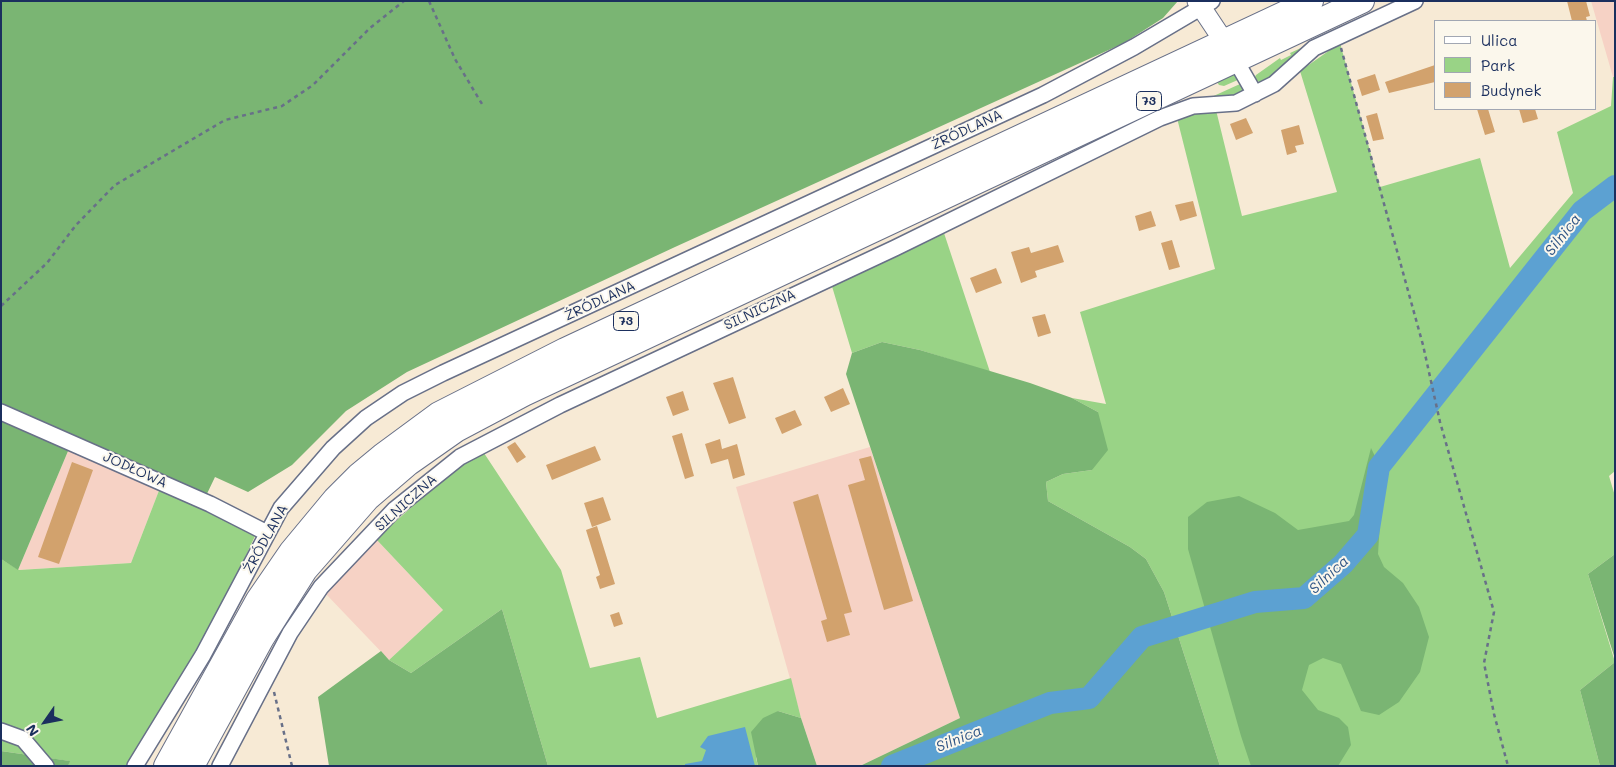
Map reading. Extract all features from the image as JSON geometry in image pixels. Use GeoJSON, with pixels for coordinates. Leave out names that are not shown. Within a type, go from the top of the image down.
{"type":"FeatureCollection","features":[{"type":"Feature","properties":{"kind":"main road","name":"73"},"geometry":{"type":"LineString","coordinates":[[192,766],[262,638],[304,570],[367,499],[409,462],[456,430],[524,394],[1230,51],[1310,1]]}},
{"type":"Feature","properties":{"kind":"main road","name":"73"},"geometry":{"type":"LineString","coordinates":[[166,766],[258,600],[291,552],[335,499],[382,456],[418,429],[466,398],[565,350],[1230,51],[1362,1]]}},
{"type":"Feature","properties":{"kind":"street","name":"SILNICZNA"},"geometry":{"type":"LineString","coordinates":[[220,766],[290,633],[321,587],[395,509],[460,457],[560,405],[896,248],[1160,118],[1193,106],[1236,103],[1255,94],[1274,84],[1314,48],[1415,1]]}},
{"type":"Feature","properties":{"kind":"street"},"geometry":{"type":"LineString","coordinates":[[1204,3],[1255,94]]}},
{"type":"Feature","properties":{"kind":"street","name":"ŹRÓDLANA"},"geometry":{"type":"LineString","coordinates":[[135,766],[203,655],[238,593],[281,508],[333,448],[366,418],[403,393],[1043,95],[1148,39],[1204,3]]}},
{"type":"Feature","properties":{"kind":"street","name":"JODŁOWA"},"geometry":{"type":"LineString","coordinates":[[1,412],[210,504],[267,533]]}},
{"type":"Feature","properties":{"kind":"street"},"geometry":{"type":"LineString","coordinates":[[1,731],[23,739],[46,766]]}},
{"type":"Feature","properties":{"kind":"path"},"geometry":{"type":"LineString","coordinates":[[1,306],[47,263],[76,224],[115,185],[225,120],[282,106],[313,85],[370,28],[404,1]]}},
{"type":"Feature","properties":{"kind":"path"},"geometry":{"type":"LineString","coordinates":[[429,1],[455,58],[482,104]]}},
{"type":"Feature","properties":{"kind":"path"},"geometry":{"type":"LineString","coordinates":[[1338,37],[1423,345],[1440,422],[1494,612],[1484,663],[1494,714],[1508,766]]}},
{"type":"Feature","properties":{"kind":"path"},"geometry":{"type":"LineString","coordinates":[[270,673],[292,766]]}},
{"type":"Feature","properties":{"kind":"shaded area"},"geometry":{"type":"Polygon","coordinates":[[[1591,1],[1615,1],[1615,77],[1613,77],[1591,1]]]}},
{"type":"Feature","properties":{"kind":"shaded area"},"geometry":{"type":"Polygon","coordinates":[[[71,444],[160,488],[131,563],[18,570],[71,444]]]}},
{"type":"Feature","properties":{"kind":"shaded area"},"geometry":{"type":"Polygon","coordinates":[[[870,447],[960,718],[860,766],[817,766],[802,721],[736,487],[870,447]]]}},
{"type":"Feature","properties":{"kind":"shaded area"},"geometry":{"type":"Polygon","coordinates":[[[376,539],[443,610],[389,660],[325,593],[376,539]]]}},
{"type":"Feature","properties":{"kind":"green space"},"geometry":{"type":"Polygon","coordinates":[[[1,1],[1178,1],[1163,18],[1124,43],[675,247],[407,372],[346,411],[292,465],[248,492],[215,477],[204,500],[71,444],[18,570],[1,559],[1,1]]]}},
{"type":"Feature","properties":{"kind":"green space"},"geometry":{"type":"Polygon","coordinates":[[[1340,43],[1380,187],[1480,158],[1510,268],[1573,193],[1557,132],[1611,106],[1613,77],[1615,77],[1615,471],[1609,476],[1615,496],[1615,554],[1588,574],[1615,662],[1580,690],[1600,766],[1220,766],[1164,592],[1146,559],[1130,547],[1048,501],[1046,482],[1063,474],[1092,470],[1098,412],[1072,398],[1106,404],[1080,312],[1215,269],[1177,118],[1216,110],[1242,216],[1337,192],[1300,71],[1340,43]]]}},
{"type":"Feature","properties":{"kind":"green space"},"geometry":{"type":"Polygon","coordinates":[[[1303,47],[1276,75],[1261,83],[1254,79],[1256,75],[1280,58],[1281,60],[1303,47]]]}},
{"type":"Feature","properties":{"kind":"green space"},"geometry":{"type":"Polygon","coordinates":[[[1232,74],[1240,79],[1224,86],[1219,85],[1217,82],[1232,74]]]}},
{"type":"Feature","properties":{"kind":"green space"},"geometry":{"type":"Polygon","coordinates":[[[1240,84],[1243,85],[1243,90],[1236,96],[1207,99],[1240,84]]]}},
{"type":"Feature","properties":{"kind":"green space"},"geometry":{"type":"Polygon","coordinates":[[[943,230],[990,372],[920,350],[882,342],[852,353],[831,283],[943,230]]]}},
{"type":"Feature","properties":{"kind":"green space"},"geometry":{"type":"Polygon","coordinates":[[[882,342],[920,350],[1030,383],[1072,398],[1098,412],[1108,450],[1092,470],[1063,474],[1046,482],[1048,501],[1130,547],[1146,559],[1164,592],[1220,766],[860,766],[960,718],[846,374],[852,353],[882,342]]]}},
{"type":"Feature","properties":{"kind":"green space"},"geometry":{"type":"Polygon","coordinates":[[[1371,448],[1383,473],[1378,554],[1384,567],[1403,583],[1419,607],[1429,637],[1420,672],[1399,702],[1379,715],[1361,711],[1341,664],[1323,658],[1309,665],[1302,690],[1318,710],[1339,718],[1348,727],[1351,745],[1338,766],[1251,766],[1188,549],[1188,517],[1207,502],[1239,496],[1275,513],[1298,530],[1349,521],[1354,515],[1371,448]]]}},
{"type":"Feature","properties":{"kind":"green space"},"geometry":{"type":"Polygon","coordinates":[[[482,450],[561,570],[590,668],[640,657],[657,718],[791,678],[801,718],[778,711],[756,758],[758,766],[548,766],[502,609],[411,673],[389,660],[443,610],[376,539],[463,461],[482,450]]]}},
{"type":"Feature","properties":{"kind":"green space"},"geometry":{"type":"Polygon","coordinates":[[[160,488],[255,536],[230,590],[130,766],[68,766],[69,761],[1,751],[1,559],[19,570],[131,563],[160,488]]]}},
{"type":"Feature","properties":{"kind":"green space"},"geometry":{"type":"Polygon","coordinates":[[[1615,554],[1615,659],[1588,574],[1615,554]]]}},
{"type":"Feature","properties":{"kind":"green space"},"geometry":{"type":"Polygon","coordinates":[[[502,609],[548,766],[329,766],[318,697],[381,651],[389,660],[411,673],[502,609]]]}},
{"type":"Feature","properties":{"kind":"green space"},"geometry":{"type":"Polygon","coordinates":[[[1615,662],[1615,766],[1600,766],[1580,690],[1615,662]]]}},
{"type":"Feature","properties":{"kind":"green space"},"geometry":{"type":"Polygon","coordinates":[[[778,711],[801,718],[817,766],[758,766],[751,732],[763,718],[778,711]]]}},
{"type":"Feature","properties":{"kind":"green space"},"geometry":{"type":"Polygon","coordinates":[[[1,751],[70,761],[68,766],[1,766],[1,751]]]}},
{"type":"Feature","properties":{"kind":"water"},"geometry":{"type":"Polygon","coordinates":[[[745,727],[755,766],[685,766],[685,764],[702,761],[706,750],[700,747],[708,736],[745,727]]]}},
{"type":"Feature","properties":{"kind":"building"},"geometry":{"type":"Polygon","coordinates":[[[1567,1],[1586,1],[1590,16],[1586,17],[1587,20],[1572,20],[1567,1]]]}},
{"type":"Feature","properties":{"kind":"building"},"geometry":{"type":"Polygon","coordinates":[[[1434,65],[1434,82],[1389,93],[1385,82],[1434,65]]]}},
{"type":"Feature","properties":{"kind":"building"},"geometry":{"type":"Polygon","coordinates":[[[1375,74],[1380,90],[1362,96],[1357,80],[1375,74]]]}},
{"type":"Feature","properties":{"kind":"building"},"geometry":{"type":"Polygon","coordinates":[[[1477,110],[1488,110],[1495,132],[1485,135],[1477,110]]]}},
{"type":"Feature","properties":{"kind":"building"},"geometry":{"type":"Polygon","coordinates":[[[1519,110],[1535,110],[1538,119],[1523,123],[1519,110]]]}},
{"type":"Feature","properties":{"kind":"building"},"geometry":{"type":"Polygon","coordinates":[[[1377,113],[1384,139],[1373,141],[1366,116],[1377,113]]]}},
{"type":"Feature","properties":{"kind":"building"},"geometry":{"type":"Polygon","coordinates":[[[1246,118],[1253,133],[1236,140],[1230,124],[1246,118]]]}},
{"type":"Feature","properties":{"kind":"building"},"geometry":{"type":"Polygon","coordinates":[[[1299,125],[1304,144],[1295,146],[1297,152],[1287,155],[1281,130],[1299,125]]]}},
{"type":"Feature","properties":{"kind":"building"},"geometry":{"type":"Polygon","coordinates":[[[1193,201],[1197,216],[1180,221],[1175,205],[1193,201]]]}},
{"type":"Feature","properties":{"kind":"building"},"geometry":{"type":"Polygon","coordinates":[[[1151,211],[1156,226],[1139,231],[1135,216],[1151,211]]]}},
{"type":"Feature","properties":{"kind":"building"},"geometry":{"type":"Polygon","coordinates":[[[1172,240],[1180,267],[1169,270],[1161,243],[1172,240]]]}},
{"type":"Feature","properties":{"kind":"building"},"geometry":{"type":"Polygon","coordinates":[[[1058,245],[1064,262],[1035,271],[1037,277],[1021,283],[1011,252],[1029,247],[1031,253],[1058,245]]]}},
{"type":"Feature","properties":{"kind":"building"},"geometry":{"type":"Polygon","coordinates":[[[996,268],[1002,283],[976,293],[970,278],[996,268]]]}},
{"type":"Feature","properties":{"kind":"building"},"geometry":{"type":"Polygon","coordinates":[[[1045,314],[1051,333],[1038,337],[1032,317],[1045,314]]]}},
{"type":"Feature","properties":{"kind":"building"},"geometry":{"type":"Polygon","coordinates":[[[733,377],[746,418],[729,424],[713,383],[733,377]]]}},
{"type":"Feature","properties":{"kind":"building"},"geometry":{"type":"Polygon","coordinates":[[[843,388],[850,404],[831,412],[824,397],[843,388]]]}},
{"type":"Feature","properties":{"kind":"building"},"geometry":{"type":"Polygon","coordinates":[[[683,391],[689,410],[673,416],[666,397],[683,391]]]}},
{"type":"Feature","properties":{"kind":"building"},"geometry":{"type":"Polygon","coordinates":[[[795,410],[802,425],[782,434],[775,418],[795,410]]]}},
{"type":"Feature","properties":{"kind":"building"},"geometry":{"type":"Polygon","coordinates":[[[682,433],[694,476],[685,479],[672,436],[682,433]]]}},
{"type":"Feature","properties":{"kind":"building"},"geometry":{"type":"Polygon","coordinates":[[[720,439],[722,449],[737,444],[745,475],[733,479],[728,459],[711,464],[705,444],[720,439]]]}},
{"type":"Feature","properties":{"kind":"building"},"geometry":{"type":"Polygon","coordinates":[[[515,442],[526,457],[517,463],[507,447],[515,442]]]}},
{"type":"Feature","properties":{"kind":"building"},"geometry":{"type":"Polygon","coordinates":[[[595,446],[601,460],[552,480],[546,465],[595,446]]]}},
{"type":"Feature","properties":{"kind":"building"},"geometry":{"type":"Polygon","coordinates":[[[871,456],[913,601],[884,610],[848,485],[865,480],[859,459],[871,456]]]}},
{"type":"Feature","properties":{"kind":"building"},"geometry":{"type":"Polygon","coordinates":[[[72,462],[93,470],[59,564],[38,557],[72,462]]]}},
{"type":"Feature","properties":{"kind":"building"},"geometry":{"type":"Polygon","coordinates":[[[818,494],[852,612],[844,614],[850,635],[827,642],[821,621],[827,619],[793,502],[818,494]]]}},
{"type":"Feature","properties":{"kind":"building"},"geometry":{"type":"Polygon","coordinates":[[[603,497],[611,520],[592,527],[584,503],[603,497]]]}},
{"type":"Feature","properties":{"kind":"building"},"geometry":{"type":"Polygon","coordinates":[[[597,526],[615,584],[600,589],[596,577],[600,575],[586,530],[597,526]]]}},
{"type":"Feature","properties":{"kind":"building"},"geometry":{"type":"Polygon","coordinates":[[[619,612],[623,624],[614,627],[610,615],[619,612]]]}},
{"type":"Feature","properties":{"kind":"waterway","name":"Silnica"},"geometry":{"type":"LineString","coordinates":[[892,766],[1050,703],[1089,698],[1142,637],[1255,602],[1304,598],[1343,564],[1368,535],[1379,467],[1582,211],[1615,186]]}}]}
